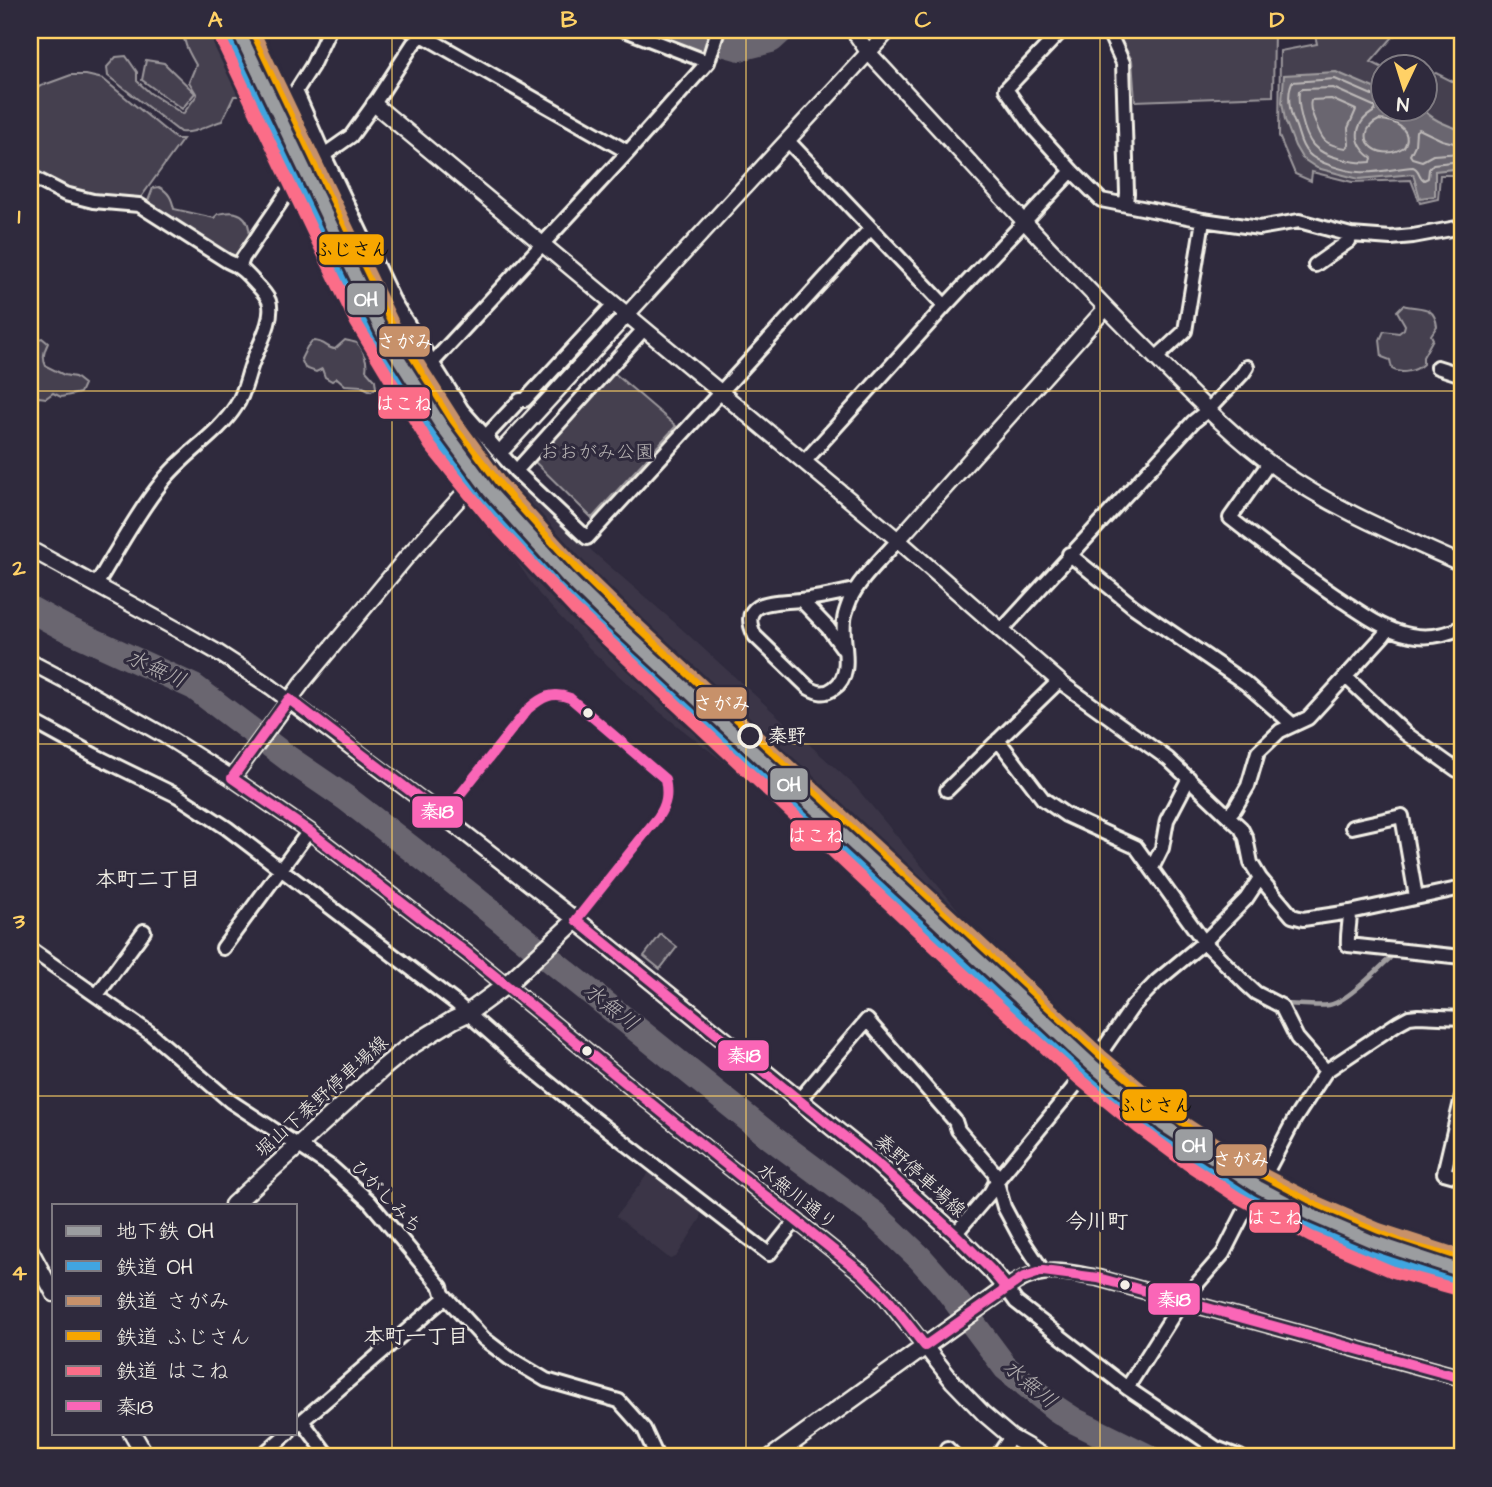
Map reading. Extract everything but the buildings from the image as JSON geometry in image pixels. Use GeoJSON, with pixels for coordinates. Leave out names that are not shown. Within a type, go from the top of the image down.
{"type":"FeatureCollection","features":[{"type":"Feature","properties":{"kind":"main road","name":"堀山下秦野停車場線"},"geometry":{"type":"LineString","coordinates":[[234,1204],[391,1061],[406,1049],[468,1013],[509,982],[571,924]]}},
{"type":"Feature","properties":{"kind":"main road","name":"秦野停車場線"},"geometry":{"type":"LineString","coordinates":[[571,924],[873,1160],[991,1270],[1002,1291]]}},
{"type":"Feature","properties":{"kind":"main road"},"geometry":{"type":"LineString","coordinates":[[772,1457],[1002,1291]]}},
{"type":"Feature","properties":{"kind":"main road"},"geometry":{"type":"LineString","coordinates":[[133,1434],[146,1457]]}},
{"type":"Feature","properties":{"kind":"street"},"geometry":{"type":"LineString","coordinates":[[329,30],[312,66],[296,91],[394,302],[462,410],[516,471],[587,538],[871,228]]}},
{"type":"Feature","properties":{"kind":"street"},"geometry":{"type":"LineString","coordinates":[[625,30],[709,60]]}},
{"type":"Feature","properties":{"kind":"street"},"geometry":{"type":"LineString","coordinates":[[432,363],[628,152],[709,60],[718,30]]}},
{"type":"Feature","properties":{"kind":"street"},"geometry":{"type":"LineString","coordinates":[[853,30],[868,51],[1106,308],[1208,410],[1255,452],[1329,502],[1462,564]]}},
{"type":"Feature","properties":{"kind":"street"},"geometry":{"type":"LineString","coordinates":[[505,447],[889,30]]}},
{"type":"Feature","properties":{"kind":"street"},"geometry":{"type":"LineString","coordinates":[[1062,30],[1006,89],[1034,129],[1101,200],[1259,228],[1299,221],[1351,235],[1402,237],[1462,227]]}},
{"type":"Feature","properties":{"kind":"street"},"geometry":{"type":"LineString","coordinates":[[1108,30],[1123,63],[1126,204]]}},
{"type":"Feature","properties":{"kind":"street"},"geometry":{"type":"LineString","coordinates":[[240,266],[291,187],[294,178],[351,136],[413,44],[418,31],[628,152]]}},
{"type":"Feature","properties":{"kind":"street"},"geometry":{"type":"LineString","coordinates":[[374,104],[898,540],[1059,681],[1189,778],[1241,828],[1251,863],[1292,916],[1303,919],[1350,912],[1462,888]]}},
{"type":"Feature","properties":{"kind":"street"},"geometry":{"type":"LineString","coordinates":[[788,141],[945,306]]}},
{"type":"Feature","properties":{"kind":"street"},"geometry":{"type":"LineString","coordinates":[[804,462],[945,306],[1072,172]]}},
{"type":"Feature","properties":{"kind":"street"},"geometry":{"type":"LineString","coordinates":[[30,176],[65,194],[93,201],[139,205],[227,261],[240,266],[270,302],[266,331],[236,407],[152,494],[96,585]]}},
{"type":"Feature","properties":{"kind":"street"},"geometry":{"type":"LineString","coordinates":[[1156,358],[1185,331],[1203,220]]}},
{"type":"Feature","properties":{"kind":"street"},"geometry":{"type":"LineString","coordinates":[[1315,265],[1349,241],[1351,235]]}},
{"type":"Feature","properties":{"kind":"street"},"geometry":{"type":"LineString","coordinates":[[486,436],[520,400],[525,400],[614,304]]}},
{"type":"Feature","properties":{"kind":"street"},"geometry":{"type":"LineString","coordinates":[[854,590],[800,600],[767,602],[752,612],[751,627],[755,636],[809,688],[819,693],[836,688],[845,669],[844,621],[854,590],[1106,308]]}},
{"type":"Feature","properties":{"kind":"street"},"geometry":{"type":"LineString","coordinates":[[516,471],[645,329]]}},
{"type":"Feature","properties":{"kind":"street"},"geometry":{"type":"LineString","coordinates":[[1000,631],[1069,554],[1247,367]]}},
{"type":"Feature","properties":{"kind":"street"},"geometry":{"type":"LineString","coordinates":[[1437,367],[1462,375]]}},
{"type":"Feature","properties":{"kind":"street"},"geometry":{"type":"LineString","coordinates":[[1269,463],[1230,518],[1308,578],[1388,629],[1412,636],[1435,636],[1449,634],[1462,627]]}},
{"type":"Feature","properties":{"kind":"street"},"geometry":{"type":"LineString","coordinates":[[236,773],[289,699],[405,559],[466,491]]}},
{"type":"Feature","properties":{"kind":"street"},"geometry":{"type":"LineString","coordinates":[[30,549],[217,652],[289,699],[443,816],[571,924]]}},
{"type":"Feature","properties":{"kind":"street"},"geometry":{"type":"LineString","coordinates":[[1069,554],[1134,607],[1245,683],[1292,724]]}},
{"type":"Feature","properties":{"kind":"street"},"geometry":{"type":"LineString","coordinates":[[800,600],[845,650]]}},
{"type":"Feature","properties":{"kind":"street"},"geometry":{"type":"LineString","coordinates":[[1228,816],[1248,786],[1258,752],[1280,730],[1308,718],[1388,629]]}},
{"type":"Feature","properties":{"kind":"street","name":"水無川通り"},"geometry":{"type":"LineString","coordinates":[[30,662],[236,773],[509,982],[719,1159],[863,1274],[930,1342],[960,1390],[1011,1437],[1046,1457]]}},
{"type":"Feature","properties":{"kind":"street"},"geometry":{"type":"LineString","coordinates":[[1346,677],[1405,733],[1457,771],[1462,762]]}},
{"type":"Feature","properties":{"kind":"street"},"geometry":{"type":"LineString","coordinates":[[947,790],[1059,681]]}},
{"type":"Feature","properties":{"kind":"street"},"geometry":{"type":"LineString","coordinates":[[30,720],[178,796],[227,828],[468,1013],[580,1108],[769,1254],[796,1220]]}},
{"type":"Feature","properties":{"kind":"street"},"geometry":{"type":"LineString","coordinates":[[998,740],[1043,799],[1066,814],[1136,847],[1205,942],[1245,984],[1281,1006],[1297,1038],[1326,1071]]}},
{"type":"Feature","properties":{"kind":"street"},"geometry":{"type":"LineString","coordinates":[[1152,868],[1162,848],[1167,820],[1189,778]]}},
{"type":"Feature","properties":{"kind":"street"},"geometry":{"type":"LineString","coordinates":[[1352,827],[1402,816],[1416,897]]}},
{"type":"Feature","properties":{"kind":"street"},"geometry":{"type":"LineString","coordinates":[[223,948],[309,831]]}},
{"type":"Feature","properties":{"kind":"street"},"geometry":{"type":"LineString","coordinates":[[955,1234],[1081,1077],[1133,1006],[1157,981],[1205,942],[1246,898],[1260,878]]}},
{"type":"Feature","properties":{"kind":"street"},"geometry":{"type":"LineString","coordinates":[[1350,912],[1348,945],[1462,957]]}},
{"type":"Feature","properties":{"kind":"street"},"geometry":{"type":"LineString","coordinates":[[97,995],[130,940],[144,931]]}},
{"type":"Feature","properties":{"kind":"street","name":"ひがしみち"},"geometry":{"type":"LineString","coordinates":[[30,949],[150,1032],[230,1101],[331,1167],[369,1201],[441,1287],[446,1297],[484,1339],[546,1380],[620,1401],[644,1429],[657,1457]]}},
{"type":"Feature","properties":{"kind":"street"},"geometry":{"type":"LineString","coordinates":[[1265,1175],[1294,1120],[1326,1071],[1409,1017],[1462,1018]]}},
{"type":"Feature","properties":{"kind":"street"},"geometry":{"type":"LineString","coordinates":[[799,1100],[867,1020],[955,1121],[958,1130],[994,1172],[1004,1207],[1043,1271]]}},
{"type":"Feature","properties":{"kind":"street"},"geometry":{"type":"LineString","coordinates":[[1081,1077],[1191,1158],[1252,1195],[1223,1254],[1182,1301],[1127,1388]]}},
{"type":"Feature","properties":{"kind":"street"},"geometry":{"type":"LineString","coordinates":[[1462,1097],[1444,1173],[1462,1178]]}},
{"type":"Feature","properties":{"kind":"street"},"geometry":{"type":"LineString","coordinates":[[30,1249],[52,1290]]}},
{"type":"Feature","properties":{"kind":"street"},"geometry":{"type":"LineString","coordinates":[[1240,1457],[1216,1448],[1127,1388],[1002,1291],[1022,1278],[1043,1271],[1098,1278],[1462,1378]]}},
{"type":"Feature","properties":{"kind":"street"},"geometry":{"type":"LineString","coordinates":[[329,1457],[299,1424],[446,1297]]}},
{"type":"Feature","properties":{"kind":"street"},"geometry":{"type":"LineString","coordinates":[[260,1457],[287,1434]]}},
{"type":"Feature","properties":{"kind":"street"},"geometry":{"type":"LineString","coordinates":[[997,1457],[1011,1437]]}},
{"type":"Feature","properties":{"kind":"shaded area"},"geometry":{"type":"Polygon","coordinates":[[[229,30],[258,30],[386,303],[461,421],[516,479],[593,552],[855,786],[980,936],[1095,1049],[1218,1147],[1284,1183],[1375,1225],[1440,1251],[1462,1256],[1462,1277],[1432,1270],[1361,1243],[1274,1205],[1145,1118],[978,970],[799,821],[651,705],[593,652],[539,594],[417,417],[323,245],[289,160],[243,55],[229,30]]]}},
{"type":"Feature","properties":{"kind":"shaded area"},"geometry":{"type":"Polygon","coordinates":[[[650,1171],[700,1210],[701,1218],[676,1257],[670,1259],[616,1216],[650,1171]]]}},
{"type":"Feature","properties":{"kind":"green space"},"geometry":{"type":"Polygon","coordinates":[[[184,30],[214,30],[250,75],[251,92],[246,96],[234,96],[222,121],[196,130],[180,132],[108,76],[107,67],[116,57],[126,56],[137,72],[137,81],[150,93],[183,114],[197,95],[189,82],[196,65],[185,43],[184,30]]]}},
{"type":"Feature","properties":{"kind":"green space"},"geometry":{"type":"Polygon","coordinates":[[[1115,30],[1274,30],[1273,96],[1135,101],[1132,60],[1115,30]]]}},
{"type":"Feature","properties":{"kind":"green space"},"geometry":{"type":"Polygon","coordinates":[[[1314,30],[1399,30],[1380,52],[1370,52],[1370,122],[1440,122],[1440,75],[1462,86],[1462,175],[1440,175],[1438,199],[1420,203],[1411,180],[1352,182],[1312,172],[1311,181],[1295,174],[1279,136],[1280,51],[1317,44],[1314,30]]]}},
{"type":"Feature","properties":{"kind":"green space"},"geometry":{"type":"Polygon","coordinates":[[[146,60],[164,63],[195,93],[182,109],[142,80],[146,60]]]}},
{"type":"Feature","properties":{"kind":"green space"},"geometry":{"type":"Polygon","coordinates":[[[71,75],[103,79],[176,139],[183,139],[139,200],[73,192],[30,171],[30,90],[71,75]]]}},
{"type":"Feature","properties":{"kind":"green space"},"geometry":{"type":"Polygon","coordinates":[[[159,187],[170,196],[174,209],[214,218],[227,212],[241,215],[249,230],[248,242],[243,252],[233,258],[151,208],[148,201],[153,188],[159,187]]]}},
{"type":"Feature","properties":{"kind":"green space"},"geometry":{"type":"Polygon","coordinates":[[[1403,305],[1429,311],[1433,314],[1437,326],[1431,335],[1433,339],[1423,357],[1423,364],[1404,372],[1392,369],[1390,360],[1382,357],[1380,340],[1384,331],[1399,333],[1404,329],[1405,325],[1397,311],[1403,305]]]}},
{"type":"Feature","properties":{"kind":"green space"},"geometry":{"type":"Polygon","coordinates":[[[42,338],[48,343],[44,354],[46,366],[75,377],[84,384],[80,393],[61,397],[53,393],[46,398],[39,397],[30,404],[30,342],[42,338]]]}},
{"type":"Feature","properties":{"kind":"green space"},"geometry":{"type":"Polygon","coordinates":[[[345,340],[357,343],[363,352],[366,370],[375,380],[376,388],[371,391],[361,386],[345,385],[337,378],[332,381],[325,377],[322,369],[316,372],[305,368],[301,359],[312,341],[335,349],[345,340]]]}},
{"type":"Feature","properties":{"kind":"green space","name":"おおがみ公園"},"geometry":{"type":"Polygon","coordinates":[[[613,372],[676,426],[592,518],[534,461],[613,372]]]}},
{"type":"Feature","properties":{"kind":"green space"},"geometry":{"type":"Polygon","coordinates":[[[661,934],[677,947],[660,969],[644,956],[661,934]]]}},
{"type":"Feature","properties":{"kind":"green space"},"geometry":{"type":"Polygon","coordinates":[[[1059,1043],[1085,1067],[1073,1083],[1052,1065],[1059,1043]]]}},
{"type":"Feature","properties":{"kind":"water"},"geometry":{"type":"Polygon","coordinates":[[[1336,72],[1370,86],[1370,122],[1440,121],[1462,130],[1462,168],[1435,171],[1435,196],[1420,198],[1413,174],[1359,179],[1317,168],[1302,158],[1285,120],[1282,102],[1284,75],[1336,72]]]}},
{"type":"Feature","properties":{"kind":"waterway"},"geometry":{"type":"LineString","coordinates":[[676,30],[740,48],[771,40],[782,30]]}},
{"type":"Feature","properties":{"kind":"waterway","name":"水無川"},"geometry":{"type":"LineString","coordinates":[[30,609],[194,687],[289,759],[346,798],[772,1138],[874,1214],[944,1285],[1006,1368],[1075,1421],[1148,1457]]}},
{"type":"Feature","properties":{"kind":"waterway"},"geometry":{"type":"LineString","coordinates":[[1043,790],[1063,806],[1087,817]]}},
{"type":"Feature","properties":{"kind":"waterway"},"geometry":{"type":"LineString","coordinates":[[1184,901],[1198,923]]}},
{"type":"Feature","properties":{"kind":"waterway"},"geometry":{"type":"LineString","coordinates":[[1284,1004],[1319,1006],[1336,1003],[1361,985],[1390,958]]}},
{"type":"Feature","properties":{"kind":"tunnel"},"geometry":{"type":"LineString","coordinates":[[466,491],[505,447]]}},
{"type":"Feature","properties":{"kind":"metro line","name":"OH"},"geometry":{"type":"LineString","coordinates":[[238,30],[382,332],[442,427],[489,491],[568,578],[1092,1065],[1163,1125],[1258,1187],[1313,1216],[1374,1242],[1462,1271]]}},
{"type":"Feature","properties":{"kind":"rail line","name":"ふじさん"},"geometry":{"type":"LineString","coordinates":[[247,30],[381,311],[454,431],[511,502],[594,590],[993,963],[1157,1107],[1252,1174],[1324,1212],[1404,1246],[1462,1262]]}},
{"type":"Feature","properties":{"kind":"rail line","name":"さがみ"},"geometry":{"type":"LineString","coordinates":[[253,30],[394,325],[454,419],[500,482],[578,568],[1101,1055],[1171,1114],[1265,1175],[1319,1203],[1379,1229],[1462,1256]]}},
{"type":"Feature","properties":{"kind":"rail line","name":"OH"},"geometry":{"type":"LineString","coordinates":[[225,36],[370,339],[430,434],[478,499],[558,587],[1082,1075],[1155,1137],[1251,1199],[1308,1229],[1369,1255],[1458,1284]]}},
{"type":"Feature","properties":{"kind":"rail line","name":"はこね"},"geometry":{"type":"LineString","coordinates":[[222,42],[356,323],[430,446],[491,521],[574,609],[974,984],[1078,1078],[1140,1129],[1237,1197],[1311,1237],[1393,1272],[1455,1289]]}},
{"type":"Feature","properties":{"kind":"transit line","name":"秦18"},"geometry":{"type":"LineString","coordinates":[[1006,1288],[955,1234],[873,1160],[576,920],[658,817],[665,803],[666,789],[665,779],[570,698],[548,696],[528,709],[443,816],[289,699],[232,778],[309,831],[469,955],[863,1274],[886,1297],[925,1346],[1022,1278],[1043,1271],[1098,1278],[1462,1378]]}},
{"type":"Feature","properties":{"kind":"place","name":"秦野"},"geometry":{"type":"Point","coordinates":[750,736]}},
{"type":"Feature","properties":{"kind":"district","name":"本町二丁目"},"geometry":{"type":"Point","coordinates":[148,879]}},
{"type":"Feature","properties":{"kind":"district","name":"今川町"},"geometry":{"type":"Point","coordinates":[1097,1221]}},
{"type":"Feature","properties":{"kind":"district","name":"本町一丁目"},"geometry":{"type":"Point","coordinates":[416,1336]}}]}
